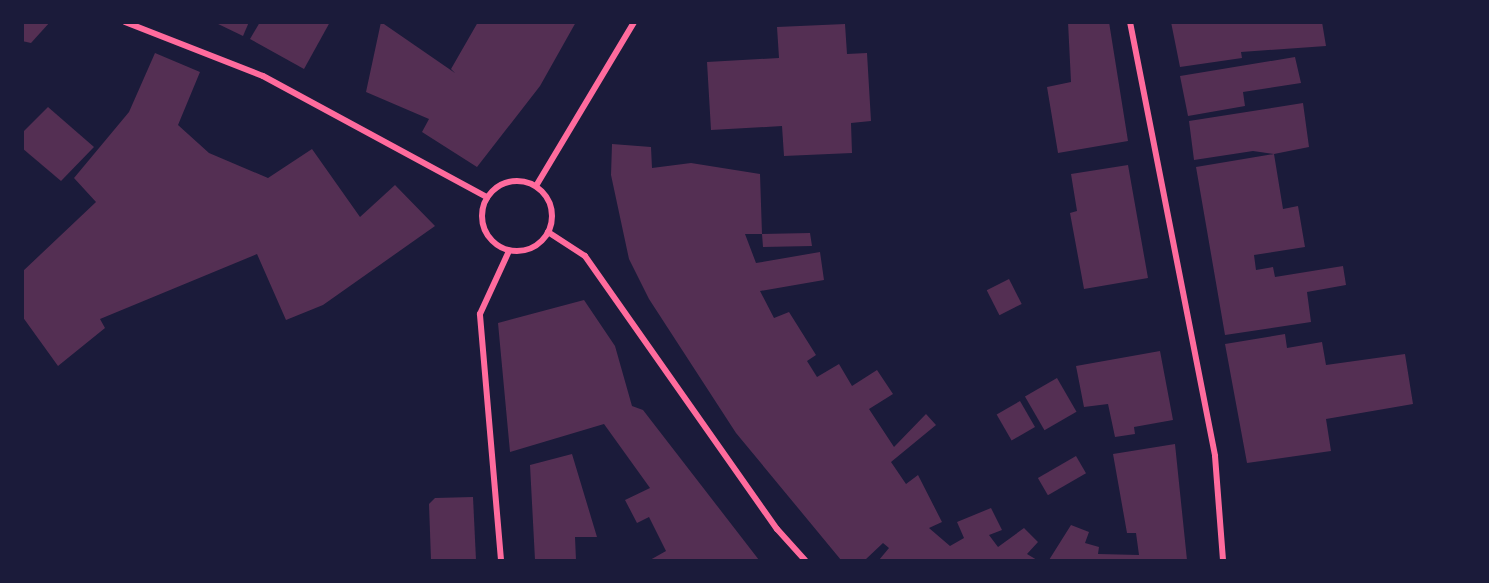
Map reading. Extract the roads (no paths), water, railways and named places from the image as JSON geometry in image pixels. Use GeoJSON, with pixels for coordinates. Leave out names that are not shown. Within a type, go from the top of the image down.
{"type":"FeatureCollection","features":[{"type":"Feature","properties":{"kind":"street"},"geometry":{"type":"LineString","coordinates":[[124,22],[263,76],[487,196]]}},
{"type":"Feature","properties":{"kind":"street"},"geometry":{"type":"LineString","coordinates":[[536,186],[634,22]]}},
{"type":"Feature","properties":{"kind":"street"},"geometry":{"type":"LineString","coordinates":[[1130,22],[1215,456],[1222,561]]}},
{"type":"Feature","properties":{"kind":"street"},"geometry":{"type":"LineString","coordinates":[[511,180],[536,186],[553,213],[548,232],[532,249],[509,251],[489,238],[483,226],[487,196],[511,180]]}},
{"type":"Feature","properties":{"kind":"street"},"geometry":{"type":"LineString","coordinates":[[548,232],[585,256],[777,529],[805,561]]}},
{"type":"Feature","properties":{"kind":"street"},"geometry":{"type":"LineString","coordinates":[[501,561],[480,314],[509,251]]}}]}
